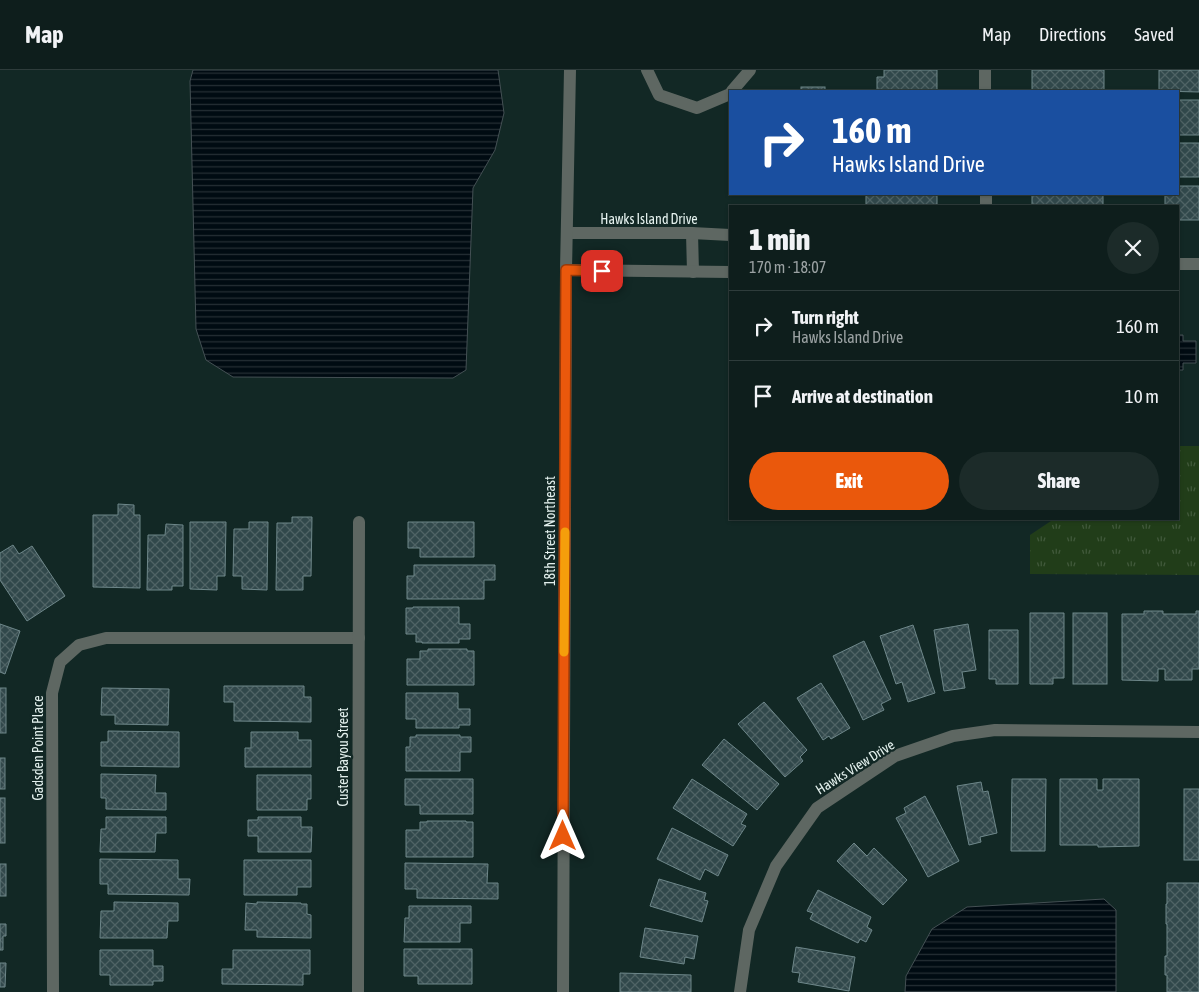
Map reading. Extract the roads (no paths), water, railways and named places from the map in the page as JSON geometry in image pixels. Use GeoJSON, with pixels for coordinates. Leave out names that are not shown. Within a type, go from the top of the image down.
{"type":"FeatureCollection","features":[{"type":"Feature","properties":{"kind":"street","name":"18th Street Northeast"},"geometry":{"type":"LineString","coordinates":[[563,992],[566,270],[570,70]]}},
{"type":"Feature","properties":{"kind":"street"},"geometry":{"type":"LineString","coordinates":[[647,70],[659,95],[697,108],[729,96]]}},
{"type":"Feature","properties":{"kind":"street"},"geometry":{"type":"LineString","coordinates":[[733,90],[750,70]]}},
{"type":"Feature","properties":{"kind":"street"},"geometry":{"type":"LineString","coordinates":[[985,70],[985,90]]}},
{"type":"Feature","properties":{"kind":"street","name":"Hawks Island Drive"},"geometry":{"type":"LineString","coordinates":[[567,234],[729,235]]}},
{"type":"Feature","properties":{"kind":"street"},"geometry":{"type":"LineString","coordinates":[[692,234],[693,272]]}},
{"type":"Feature","properties":{"kind":"street"},"geometry":{"type":"LineString","coordinates":[[1179,264],[1199,264]]}},
{"type":"Feature","properties":{"kind":"street"},"geometry":{"type":"LineString","coordinates":[[566,270],[729,272]]}},
{"type":"Feature","properties":{"kind":"street","name":"Custer Bayou Street"},"geometry":{"type":"LineString","coordinates":[[358,992],[359,522]]}},
{"type":"Feature","properties":{"kind":"street","name":"Gadsden Point Place"},"geometry":{"type":"LineString","coordinates":[[53,992],[52,693],[60,662],[79,645],[106,638],[359,638]]}},
{"type":"Feature","properties":{"kind":"street","name":"Hawks View Drive"},"geometry":{"type":"LineString","coordinates":[[740,992],[749,930],[776,866],[817,808],[895,756],[953,736],[995,730],[1199,732]]}}]}
